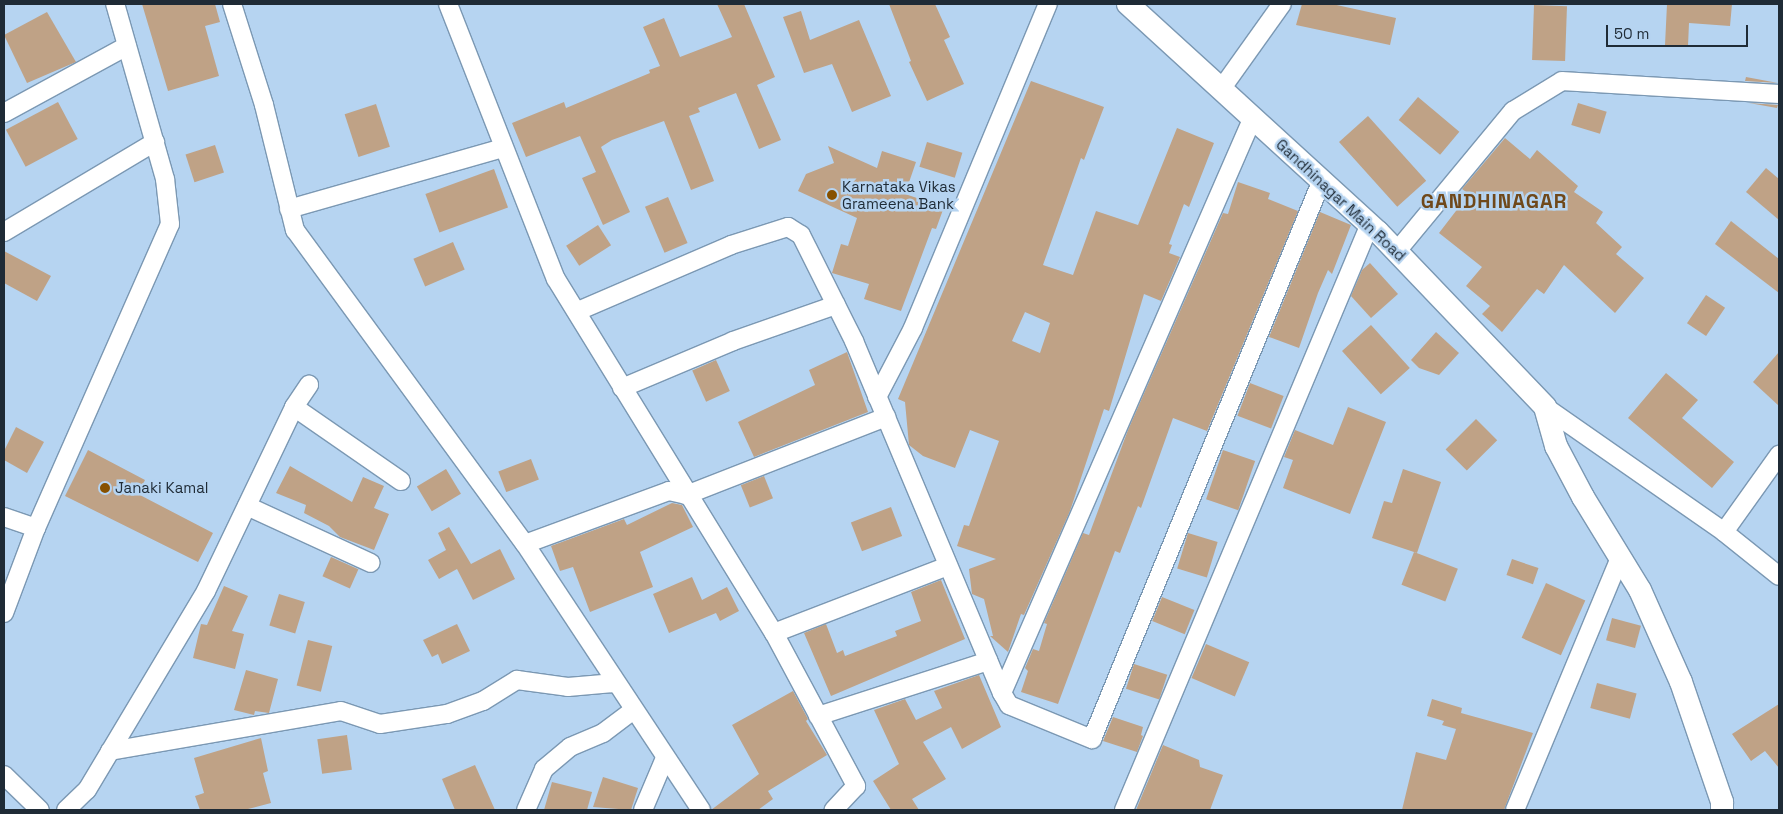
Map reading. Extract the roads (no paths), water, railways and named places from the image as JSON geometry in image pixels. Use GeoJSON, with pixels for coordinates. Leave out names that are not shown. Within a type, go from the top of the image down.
{"type":"FeatureCollection","features":[{"type":"Feature","properties":{"kind":"street"},"geometry":{"type":"LineString","coordinates":[[4,613],[36,528],[170,224],[165,179],[115,4]]}},
{"type":"Feature","properties":{"kind":"street"},"geometry":{"type":"LineString","coordinates":[[232,4],[264,105],[294,230],[525,544],[632,711],[701,810]]}},
{"type":"Feature","properties":{"kind":"street"},"geometry":{"type":"LineString","coordinates":[[448,4],[556,279],[578,311],[686,495],[774,633],[856,786],[834,810]]}},
{"type":"Feature","properties":{"kind":"street"},"geometry":{"type":"LineString","coordinates":[[878,397],[912,328],[1048,4]]}},
{"type":"Feature","properties":{"kind":"street","name":"Gandhinagar Main Road"},"geometry":{"type":"LineString","coordinates":[[1128,4],[1370,224],[1545,407]]}},
{"type":"Feature","properties":{"kind":"street"},"geometry":{"type":"LineString","coordinates":[[1222,88],[1282,4]]}},
{"type":"Feature","properties":{"kind":"street"},"geometry":{"type":"LineString","coordinates":[[4,113],[127,46]]}},
{"type":"Feature","properties":{"kind":"street"},"geometry":{"type":"LineString","coordinates":[[1397,251],[1513,111],[1562,81],[1779,94]]}},
{"type":"Feature","properties":{"kind":"street"},"geometry":{"type":"LineString","coordinates":[[1002,693],[1253,117]]}},
{"type":"Feature","properties":{"kind":"street"},"geometry":{"type":"LineString","coordinates":[[4,232],[155,142]]}},
{"type":"Feature","properties":{"kind":"street"},"geometry":{"type":"LineString","coordinates":[[289,209],[503,148]]}},
{"type":"Feature","properties":{"kind":"street"},"geometry":{"type":"LineString","coordinates":[[578,311],[731,244],[788,226],[800,235],[836,305],[878,397],[1002,693],[1009,705],[1092,739],[1322,180]]}},
{"type":"Feature","properties":{"kind":"street"},"geometry":{"type":"LineString","coordinates":[[1124,810],[1370,224]]}},
{"type":"Feature","properties":{"kind":"street"},"geometry":{"type":"LineString","coordinates":[[622,388],[733,340],[836,305]]}},
{"type":"Feature","properties":{"kind":"street"},"geometry":{"type":"LineString","coordinates":[[66,810],[87,790],[206,591],[294,407],[309,385]]}},
{"type":"Feature","properties":{"kind":"street"},"geometry":{"type":"LineString","coordinates":[[294,407],[401,481]]}},
{"type":"Feature","properties":{"kind":"street"},"geometry":{"type":"LineString","coordinates":[[1545,407],[1724,532],[1779,576]]}},
{"type":"Feature","properties":{"kind":"street"},"geometry":{"type":"LineString","coordinates":[[1545,407],[1556,446],[1640,590],[1681,682],[1722,802],[1722,810]]}},
{"type":"Feature","properties":{"kind":"street"},"geometry":{"type":"LineString","coordinates":[[525,544],[669,491],[686,495],[886,417]]}},
{"type":"Feature","properties":{"kind":"street"},"geometry":{"type":"LineString","coordinates":[[1724,532],[1779,455]]}},
{"type":"Feature","properties":{"kind":"street"},"geometry":{"type":"LineString","coordinates":[[247,506],[372,563]]}},
{"type":"Feature","properties":{"kind":"street"},"geometry":{"type":"LineString","coordinates":[[4,517],[36,528]]}},
{"type":"Feature","properties":{"kind":"street"},"geometry":{"type":"LineString","coordinates":[[1515,810],[1620,558]]}},
{"type":"Feature","properties":{"kind":"street"},"geometry":{"type":"LineString","coordinates":[[774,633],[948,566]]}},
{"type":"Feature","properties":{"kind":"street"},"geometry":{"type":"LineString","coordinates":[[818,716],[988,661]]}},
{"type":"Feature","properties":{"kind":"street"},"geometry":{"type":"LineString","coordinates":[[110,751],[341,711],[380,724],[446,714],[483,701],[517,680],[568,687],[614,683]]}},
{"type":"Feature","properties":{"kind":"street"},"geometry":{"type":"LineString","coordinates":[[526,810],[544,769],[570,748],[603,734],[632,711]]}},
{"type":"Feature","properties":{"kind":"street"},"geometry":{"type":"LineString","coordinates":[[643,810],[665,758]]}},
{"type":"Feature","properties":{"kind":"street"},"geometry":{"type":"LineString","coordinates":[[4,775],[40,810]]}},
{"type":"Feature","properties":{"kind":"place","name":"Karnataka Vikas Grameena Bank"},"geometry":{"type":"Point","coordinates":[832,195]}},
{"type":"Feature","properties":{"kind":"place","name":"Janaki Kamal"},"geometry":{"type":"Point","coordinates":[105,488]}},
{"type":"Feature","properties":{"kind":"district","name":"GANDHINAGAR"},"geometry":{"type":"Point","coordinates":[1494,201]}}]}
